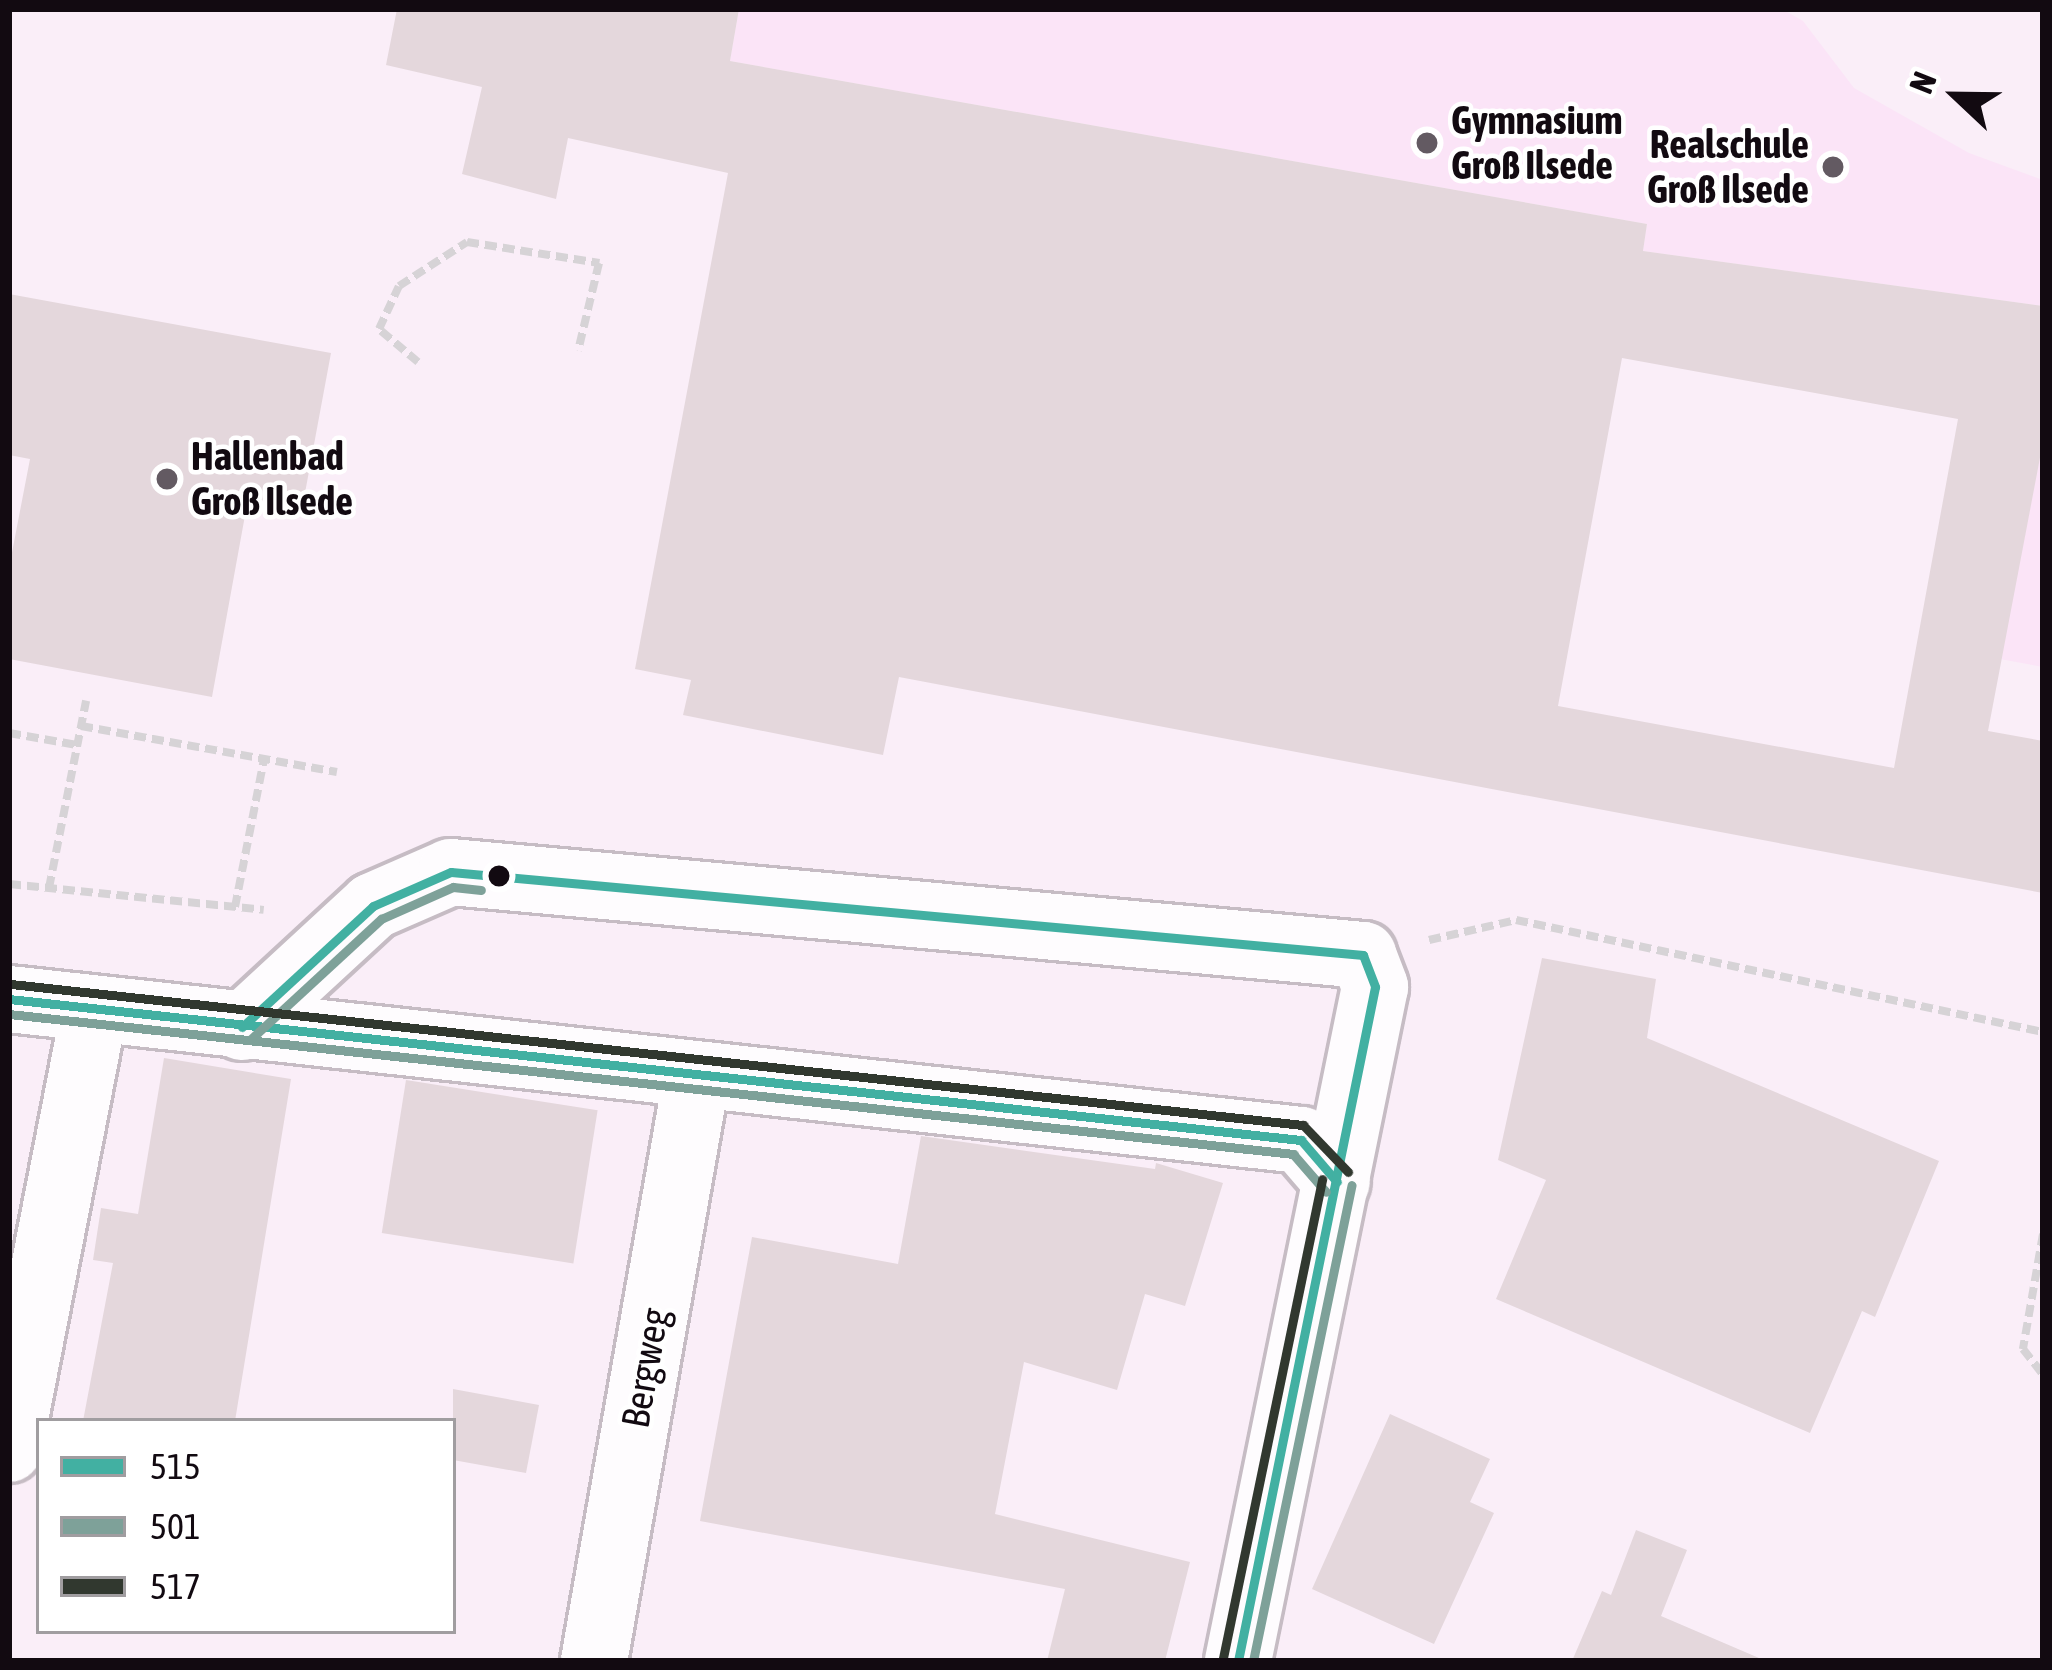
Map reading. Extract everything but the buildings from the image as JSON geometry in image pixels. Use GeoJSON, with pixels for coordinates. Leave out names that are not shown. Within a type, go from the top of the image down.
{"type":"FeatureCollection","features":[{"type":"Feature","properties":{"kind":"street"},"geometry":{"type":"LineString","coordinates":[[242,1027],[373,906],[451,872],[1363,955],[1375,987],[1252,1655]]}},
{"type":"Feature","properties":{"kind":"street"},"geometry":{"type":"LineString","coordinates":[[9,999],[1301,1140],[1337,1183]]}},
{"type":"Feature","properties":{"kind":"street"},"geometry":{"type":"LineString","coordinates":[[9,1448],[94,1010]]}},
{"type":"Feature","properties":{"kind":"street","name":"Bergweg"},"geometry":{"type":"LineString","coordinates":[[594,1661],[697,1076]]}},
{"type":"Feature","properties":{"kind":"path"},"geometry":{"type":"LineString","coordinates":[[418,362],[380,329],[399,286],[467,242],[598,263],[578,351]]}},
{"type":"Feature","properties":{"kind":"path"},"geometry":{"type":"LineString","coordinates":[[49,888],[86,701]]}},
{"type":"Feature","properties":{"kind":"path"},"geometry":{"type":"LineString","coordinates":[[81,726],[337,772]]}},
{"type":"Feature","properties":{"kind":"path"},"geometry":{"type":"LineString","coordinates":[[9,733],[77,745]]}},
{"type":"Feature","properties":{"kind":"path"},"geometry":{"type":"LineString","coordinates":[[235,907],[264,759]]}},
{"type":"Feature","properties":{"kind":"path"},"geometry":{"type":"LineString","coordinates":[[9,884],[284,913]]}},
{"type":"Feature","properties":{"kind":"path"},"geometry":{"type":"LineString","coordinates":[[1363,955],[1516,920],[2043,1032]]}},
{"type":"Feature","properties":{"kind":"path"},"geometry":{"type":"LineString","coordinates":[[2043,1234],[2023,1349],[2043,1375]]}},
{"type":"Feature","properties":{"kind":"shaded area","name":"Gymnasium Groß Ilsede"},"geometry":{"type":"Polygon","coordinates":[[[739,9],[1782,9],[1803,21],[1854,88],[1969,153],[2043,180],[2043,306],[1643,251],[1647,224],[730,61],[739,9]]]}},
{"type":"Feature","properties":{"kind":"shaded area"},"geometry":{"type":"Polygon","coordinates":[[[2043,442],[2043,667],[2000,659],[2043,442]]]}},
{"type":"Feature","properties":{"kind":"transit line","name":"515"},"geometry":{"type":"LineString","coordinates":[[242,1027],[373,906],[451,872],[1363,955],[1375,987],[1238,1661]]}},
{"type":"Feature","properties":{"kind":"transit line","name":"501"},"geometry":{"type":"LineString","coordinates":[[252,1038],[381,919],[453,887],[481,890]]}},
{"type":"Feature","properties":{"kind":"transit line","name":"517"},"geometry":{"type":"LineString","coordinates":[[11,984],[1303,1125],[1348,1172]]}},
{"type":"Feature","properties":{"kind":"transit line","name":"515"},"geometry":{"type":"LineString","coordinates":[[9,999],[1301,1140],[1337,1182]]}},
{"type":"Feature","properties":{"kind":"transit line","name":"501"},"geometry":{"type":"LineString","coordinates":[[9,1014],[1293,1154],[1326,1192]]}},
{"type":"Feature","properties":{"kind":"transit line","name":"517"},"geometry":{"type":"LineString","coordinates":[[1223,1658],[1322,1179]]}},
{"type":"Feature","properties":{"kind":"transit line","name":"501"},"geometry":{"type":"LineString","coordinates":[[1253,1661],[1352,1185]]}},
{"type":"Feature","properties":{"kind":"place","name":"Gymnasium Groß Ilsede"},"geometry":{"type":"Point","coordinates":[1427,143]}},
{"type":"Feature","properties":{"kind":"place","name":"Realschule Groß Ilsede"},"geometry":{"type":"Point","coordinates":[1833,167]}},
{"type":"Feature","properties":{"kind":"place","name":"Hallenbad Groß Ilsede"},"geometry":{"type":"Point","coordinates":[167,479]}}]}
